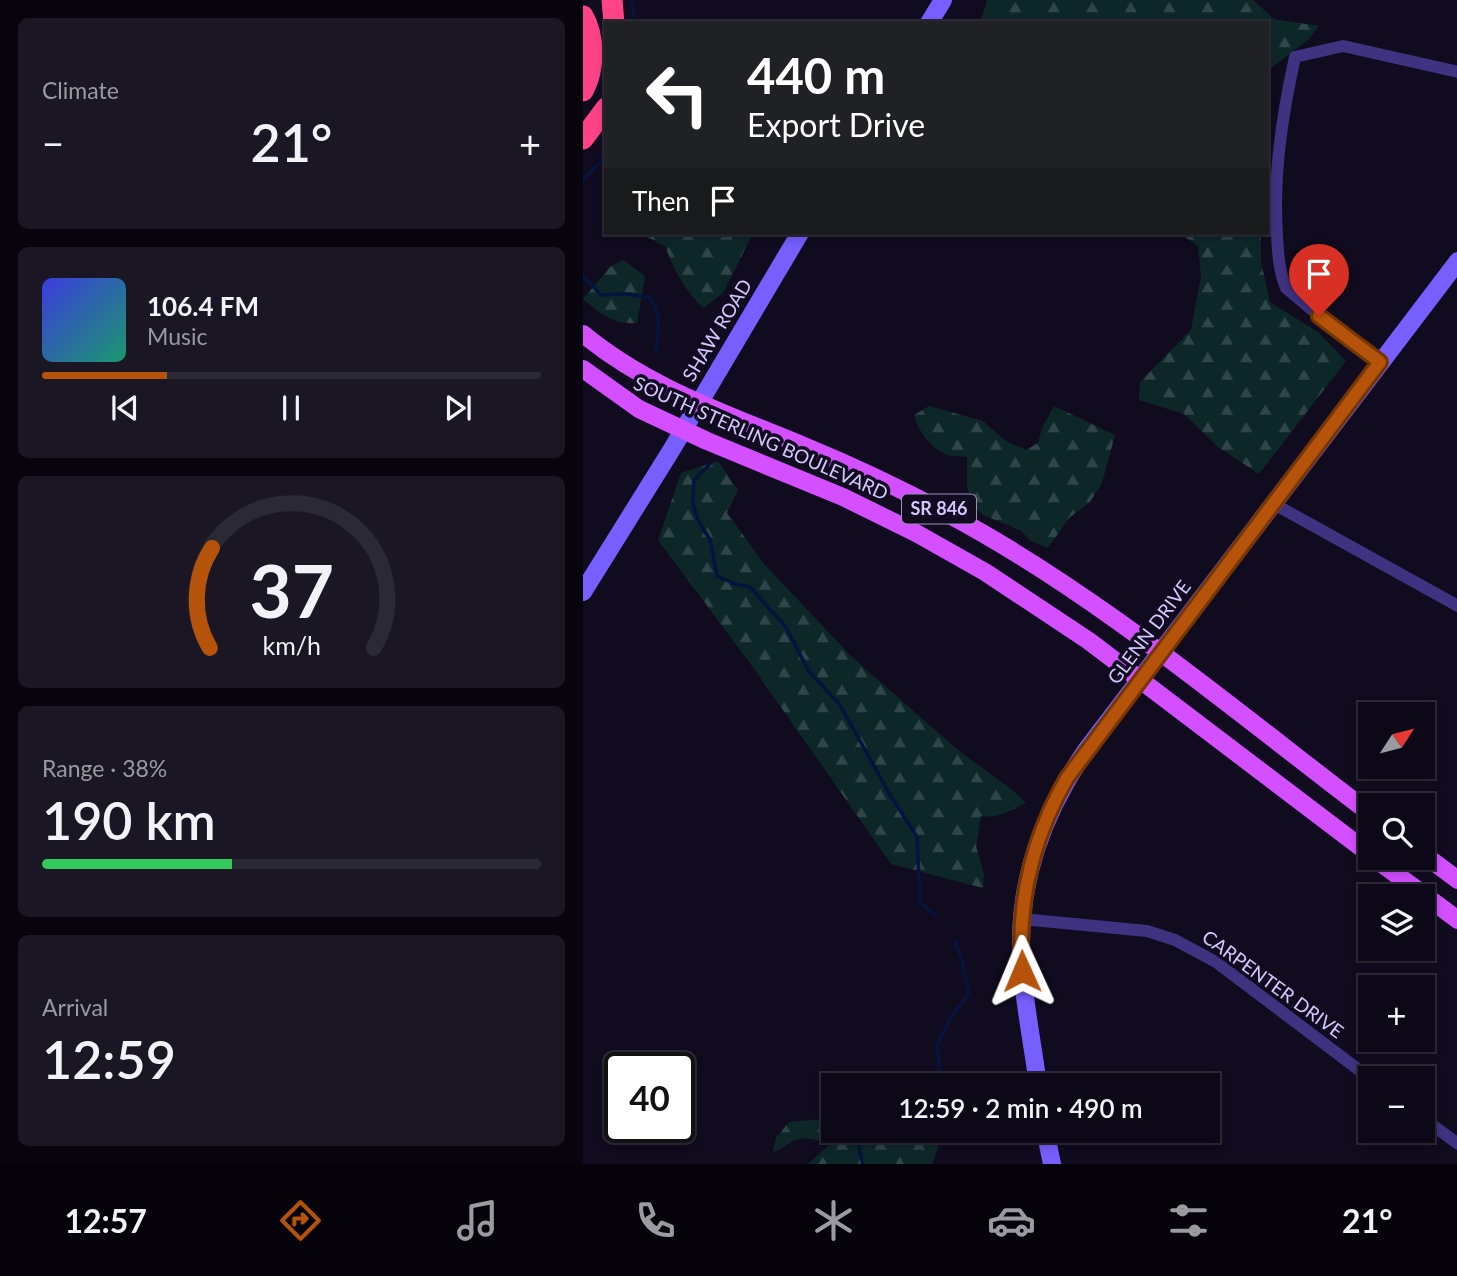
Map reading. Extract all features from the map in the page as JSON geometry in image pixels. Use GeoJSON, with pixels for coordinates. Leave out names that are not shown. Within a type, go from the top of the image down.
{"type":"FeatureCollection","features":[{"type":"Feature","properties":{"kind":"highway"},"geometry":{"type":"LineString","coordinates":[[612,0],[614,21]]}},
{"type":"Feature","properties":{"kind":"highway"},"geometry":{"type":"LineString","coordinates":[[583,16],[588,24],[592,53],[583,90]]}},
{"type":"Feature","properties":{"kind":"highway"},"geometry":{"type":"LineString","coordinates":[[583,139],[604,111]]}},
{"type":"Feature","properties":{"kind":"main road","name":"SOUTH STERLING BOULEVARD"},"geometry":{"type":"LineString","coordinates":[[583,334],[619,361],[698,403],[848,464],[950,515],[1030,561],[1160,653],[1358,804]]}},
{"type":"Feature","properties":{"kind":"main road","name":"SOUTH STERLING BOULEVARD"},"geometry":{"type":"LineString","coordinates":[[583,369],[620,397],[683,430],[807,480],[946,550],[1053,616],[1358,845]]}},
{"type":"Feature","properties":{"kind":"main road"},"geometry":{"type":"LineString","coordinates":[[1435,863],[1457,880]]}},
{"type":"Feature","properties":{"kind":"main road","name":"SOUTH STERLING BOULEVARD"},"geometry":{"type":"LineString","coordinates":[[1391,870],[1457,920]]}},
{"type":"Feature","properties":{"kind":"street"},"geometry":{"type":"LineString","coordinates":[[930,21],[943,0]]}},
{"type":"Feature","properties":{"kind":"street"},"geometry":{"type":"LineString","coordinates":[[1380,362],[1325,321],[1286,288],[1283,281],[1279,266],[1275,197],[1284,103],[1295,57],[1343,46],[1457,72]]}},
{"type":"Feature","properties":{"kind":"street","name":"SHAW ROAD"},"geometry":{"type":"LineString","coordinates":[[583,592],[799,235]]}},
{"type":"Feature","properties":{"kind":"street","name":"GLENN DRIVE"},"geometry":{"type":"LineString","coordinates":[[1036,1073],[1022,968],[1022,919],[1030,868],[1055,800],[1082,756],[1139,679],[1457,261]]}},
{"type":"Feature","properties":{"kind":"street"},"geometry":{"type":"LineString","coordinates":[[1274,504],[1457,606]]}},
{"type":"Feature","properties":{"kind":"street","name":"CARPENTER DRIVE"},"geometry":{"type":"LineString","coordinates":[[1022,919],[1147,931],[1175,940],[1216,962],[1358,1069]]}},
{"type":"Feature","properties":{"kind":"street"},"geometry":{"type":"LineString","coordinates":[[1435,1127],[1457,1144]]}},
{"type":"Feature","properties":{"kind":"street"},"geometry":{"type":"LineString","coordinates":[[1048,1143],[1052,1164]]}},
{"type":"Feature","properties":{"kind":"green space"},"geometry":{"type":"Polygon","coordinates":[[[987,0],[1253,0],[1274,19],[1319,26],[1307,41],[1269,70],[1269,21],[981,21],[987,0]]]}},
{"type":"Feature","properties":{"kind":"green space"},"geometry":{"type":"Polygon","coordinates":[[[643,235],[752,235],[723,293],[703,308],[680,279],[665,246],[643,235]]]}},
{"type":"Feature","properties":{"kind":"green space"},"geometry":{"type":"Polygon","coordinates":[[[1182,235],[1261,235],[1261,262],[1270,302],[1318,332],[1346,361],[1259,474],[1218,447],[1184,414],[1139,400],[1140,382],[1191,330],[1201,276],[1198,246],[1182,235]]]}},
{"type":"Feature","properties":{"kind":"green space"},"geometry":{"type":"Polygon","coordinates":[[[623,260],[645,276],[637,323],[621,322],[608,317],[583,299],[610,267],[623,260]]]}},
{"type":"Feature","properties":{"kind":"green space"},"geometry":{"type":"Polygon","coordinates":[[[929,406],[983,421],[1006,441],[1026,450],[1038,443],[1042,428],[1054,406],[1115,435],[1102,483],[1090,502],[1069,518],[1048,548],[1031,541],[1020,530],[983,515],[974,506],[967,488],[967,457],[942,453],[926,439],[916,421],[914,415],[929,406]]]}},
{"type":"Feature","properties":{"kind":"green space"},"geometry":{"type":"Polygon","coordinates":[[[718,461],[738,490],[727,513],[765,565],[852,657],[959,751],[1026,803],[999,815],[981,816],[976,846],[984,874],[983,888],[891,864],[752,666],[658,540],[681,473],[718,461]]]}},
{"type":"Feature","properties":{"kind":"green space"},"geometry":{"type":"Polygon","coordinates":[[[821,1119],[821,1142],[807,1138],[798,1139],[773,1152],[776,1138],[789,1122],[821,1119]]]}},
{"type":"Feature","properties":{"kind":"green space"},"geometry":{"type":"Polygon","coordinates":[[[824,1143],[940,1143],[932,1164],[808,1164],[829,1145],[824,1143]]]}},
{"type":"Feature","properties":{"kind":"waterway"},"geometry":{"type":"LineString","coordinates":[[632,0],[635,21]]}},
{"type":"Feature","properties":{"kind":"waterway"},"geometry":{"type":"LineString","coordinates":[[583,181],[604,157]]}},
{"type":"Feature","properties":{"kind":"waterway"},"geometry":{"type":"LineString","coordinates":[[583,276],[601,295],[649,297],[658,317],[656,351]]}},
{"type":"Feature","properties":{"kind":"waterway"},"geometry":{"type":"LineString","coordinates":[[710,464],[694,480],[693,504],[698,520],[710,540],[717,576],[750,587],[786,627],[808,670],[840,705],[917,837],[920,902],[936,916]]}},
{"type":"Feature","properties":{"kind":"waterway"},"geometry":{"type":"LineString","coordinates":[[940,1073],[937,1045],[950,1019],[969,993],[955,941]]}},
{"type":"Feature","properties":{"kind":"waterway"},"geometry":{"type":"LineString","coordinates":[[861,1143],[859,1149],[863,1164]]}},
{"type":"Feature","properties":{"kind":"route"},"geometry":{"type":"LineString","coordinates":[[1022,971],[1022,919],[1030,868],[1045,822],[1067,778],[1380,362],[1319,316]]}}]}
